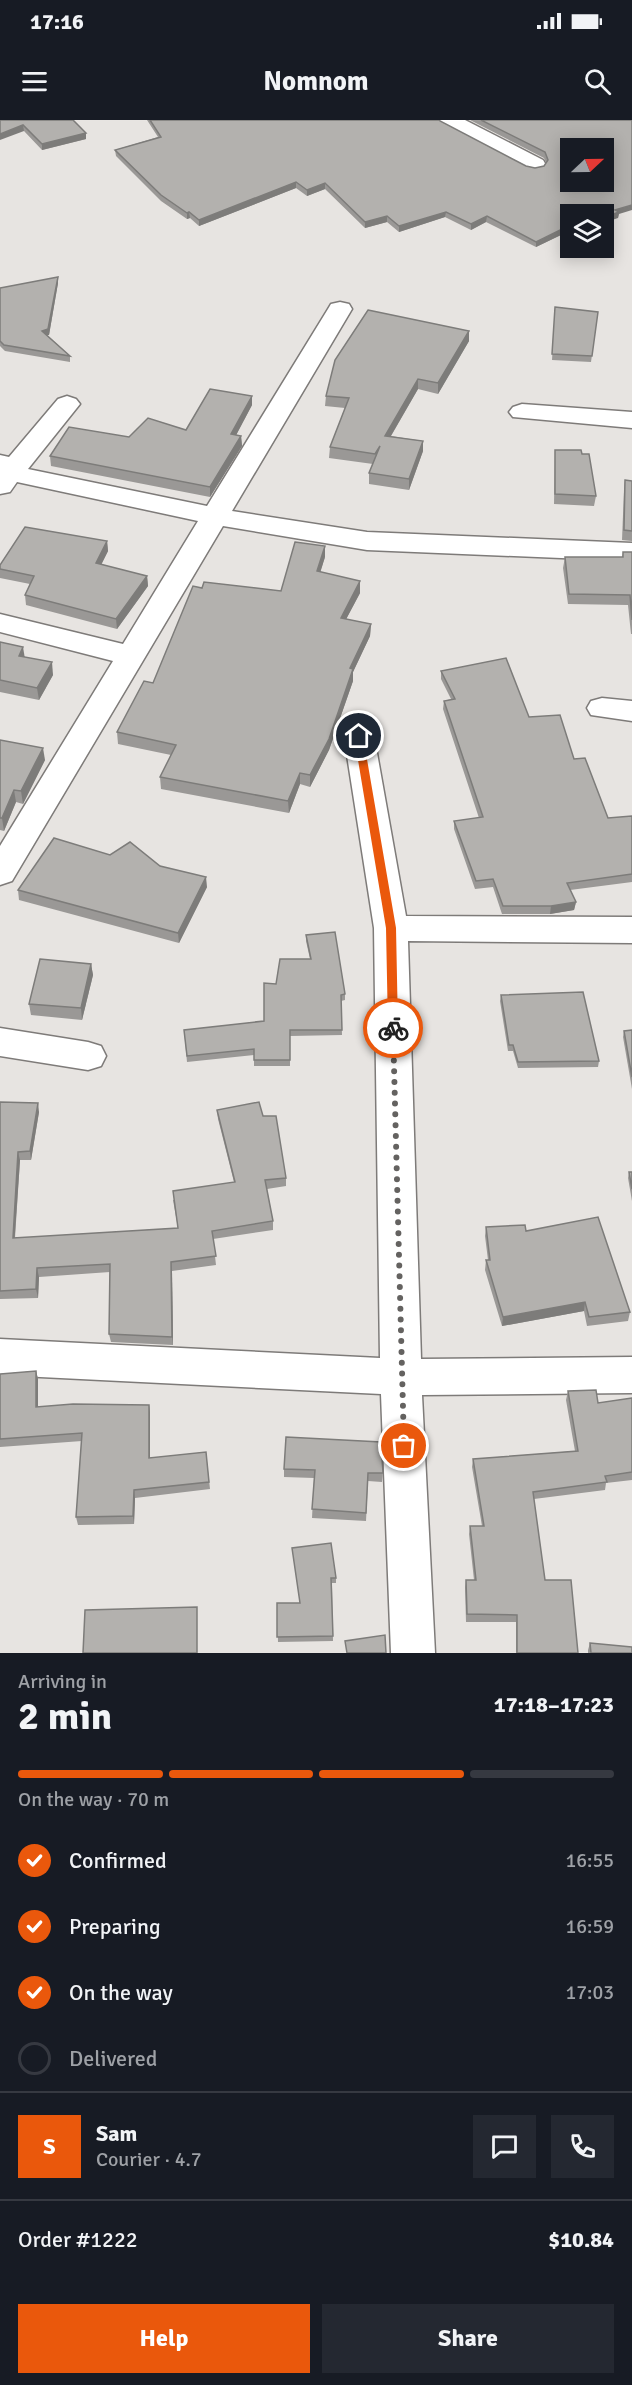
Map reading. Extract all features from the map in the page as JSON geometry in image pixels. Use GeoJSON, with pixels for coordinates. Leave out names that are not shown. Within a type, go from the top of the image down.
{"type":"FeatureCollection","features":[{"type":"Feature","properties":{"kind":"street"},"geometry":{"type":"LineString","coordinates":[[449,120],[535,165]]}},
{"type":"Feature","properties":{"kind":"street"},"geometry":{"type":"LineString","coordinates":[[0,873],[339,309]]}},
{"type":"Feature","properties":{"kind":"street"},"geometry":{"type":"LineString","coordinates":[[3,474],[67,404]]}},
{"type":"Feature","properties":{"kind":"street"},"geometry":{"type":"LineString","coordinates":[[522,412],[632,420]]}},
{"type":"Feature","properties":{"kind":"street"},"geometry":{"type":"LineString","coordinates":[[3,474],[215,516],[368,542],[632,552]]}},
{"type":"Feature","properties":{"kind":"street"},"geometry":{"type":"LineString","coordinates":[[0,623],[131,656]]}},
{"type":"Feature","properties":{"kind":"street"},"geometry":{"type":"LineString","coordinates":[[602,708],[632,711]]}},
{"type":"Feature","properties":{"kind":"street"},"geometry":{"type":"LineString","coordinates":[[359,736],[391,928],[401,1377],[413,1653]]}},
{"type":"Feature","properties":{"kind":"street"},"geometry":{"type":"LineString","coordinates":[[391,928],[632,930]]}},
{"type":"Feature","properties":{"kind":"street"},"geometry":{"type":"LineString","coordinates":[[0,1042],[88,1056]]}},
{"type":"Feature","properties":{"kind":"street"},"geometry":{"type":"LineString","coordinates":[[0,1357],[401,1377],[632,1376]]}},
{"type":"Feature","properties":{"kind":"building"},"geometry":{"type":"Polygon","coordinates":[[[0,120],[73,120],[86,133],[42,144],[23,125],[0,134],[0,120]]]}},
{"type":"Feature","properties":{"kind":"building"},"geometry":{"type":"Polygon","coordinates":[[[150,120],[439,120],[526,166],[535,168],[544,166],[548,160],[545,152],[481,120],[632,120],[632,205],[615,210],[619,212],[614,214],[614,204],[560,204],[560,230],[536,242],[487,216],[471,224],[446,212],[399,226],[387,216],[365,222],[325,183],[307,190],[296,182],[199,220],[161,195],[115,150],[161,137],[150,120]]]}},
{"type":"Feature","properties":{"kind":"building"},"geometry":{"type":"Polygon","coordinates":[[[58,277],[48,329],[42,331],[70,356],[4,345],[0,341],[0,288],[58,277]]]}},
{"type":"Feature","properties":{"kind":"building"},"geometry":{"type":"Polygon","coordinates":[[[555,307],[598,312],[592,356],[552,354],[555,307]]]}},
{"type":"Feature","properties":{"kind":"building"},"geometry":{"type":"Polygon","coordinates":[[[368,310],[469,331],[438,383],[418,379],[385,436],[423,441],[409,479],[369,473],[380,446],[375,454],[330,447],[349,398],[326,396],[335,360],[368,310]]]}},
{"type":"Feature","properties":{"kind":"building"},"geometry":{"type":"Polygon","coordinates":[[[210,389],[252,396],[231,434],[241,436],[210,487],[50,456],[69,427],[129,437],[148,418],[186,430],[210,389]]]}},
{"type":"Feature","properties":{"kind":"building"},"geometry":{"type":"Polygon","coordinates":[[[555,450],[581,450],[582,454],[589,454],[596,496],[555,494],[555,450]]]}},
{"type":"Feature","properties":{"kind":"building"},"geometry":{"type":"Polygon","coordinates":[[[625,480],[632,481],[632,531],[624,530],[625,480]]]}},
{"type":"Feature","properties":{"kind":"building"},"geometry":{"type":"Polygon","coordinates":[[[25,527],[107,541],[96,563],[147,576],[116,619],[25,595],[34,576],[0,569],[0,565],[25,527]]]}},
{"type":"Feature","properties":{"kind":"building"},"geometry":{"type":"Polygon","coordinates":[[[295,542],[325,546],[317,571],[360,581],[341,618],[371,624],[350,668],[353,669],[329,739],[310,775],[300,773],[288,801],[160,777],[176,745],[117,732],[144,681],[153,683],[193,586],[202,588],[204,582],[281,591],[295,542]]]}},
{"type":"Feature","properties":{"kind":"building"},"geometry":{"type":"Polygon","coordinates":[[[623,552],[632,552],[632,620],[630,595],[569,594],[565,557],[623,557],[623,552]]]}},
{"type":"Feature","properties":{"kind":"building"},"geometry":{"type":"Polygon","coordinates":[[[0,642],[23,647],[19,656],[52,662],[37,688],[0,680],[0,642]]]}},
{"type":"Feature","properties":{"kind":"building"},"geometry":{"type":"Polygon","coordinates":[[[506,658],[529,717],[560,715],[574,759],[585,758],[608,818],[632,816],[632,874],[567,883],[576,902],[551,906],[503,906],[493,879],[476,881],[454,821],[483,817],[444,701],[455,699],[441,671],[506,658]]]}},
{"type":"Feature","properties":{"kind":"building"},"geometry":{"type":"Polygon","coordinates":[[[0,740],[43,748],[21,791],[14,790],[2,818],[0,818],[0,740]]]}},
{"type":"Feature","properties":{"kind":"building"},"geometry":{"type":"Polygon","coordinates":[[[54,838],[110,855],[130,842],[160,866],[206,877],[178,933],[18,890],[54,838]]]}},
{"type":"Feature","properties":{"kind":"building"},"geometry":{"type":"Polygon","coordinates":[[[335,932],[345,994],[341,995],[342,1030],[290,1030],[290,1060],[254,1060],[254,1049],[187,1056],[184,1030],[264,1021],[264,983],[276,984],[280,959],[311,959],[306,935],[335,932]]]}},
{"type":"Feature","properties":{"kind":"building"},"geometry":{"type":"Polygon","coordinates":[[[40,959],[91,964],[81,1008],[29,1004],[40,959]]]}},
{"type":"Feature","properties":{"kind":"building"},"geometry":{"type":"Polygon","coordinates":[[[583,992],[599,1061],[518,1062],[513,1045],[509,1045],[501,995],[583,992]]]}},
{"type":"Feature","properties":{"kind":"building"},"geometry":{"type":"Polygon","coordinates":[[[632,1030],[632,1077],[624,1031],[632,1030]]]}},
{"type":"Feature","properties":{"kind":"building"},"geometry":{"type":"Polygon","coordinates":[[[0,1102],[38,1103],[30,1151],[18,1152],[13,1238],[178,1228],[173,1191],[235,1182],[217,1110],[259,1102],[263,1116],[276,1116],[286,1178],[265,1180],[273,1221],[212,1231],[216,1256],[171,1262],[172,1337],[109,1334],[110,1264],[37,1268],[36,1289],[0,1291],[0,1102]]]}},
{"type":"Feature","properties":{"kind":"building"},"geometry":{"type":"Polygon","coordinates":[[[629,1172],[632,1172],[632,1189],[629,1172]]]}},
{"type":"Feature","properties":{"kind":"building"},"geometry":{"type":"Polygon","coordinates":[[[598,1217],[630,1312],[589,1317],[585,1302],[503,1317],[486,1260],[490,1260],[486,1227],[525,1225],[526,1231],[598,1217]]]}},
{"type":"Feature","properties":{"kind":"building"},"geometry":{"type":"Polygon","coordinates":[[[36,1371],[36,1407],[73,1404],[149,1405],[149,1458],[206,1452],[209,1482],[134,1490],[133,1516],[76,1517],[82,1433],[0,1439],[0,1374],[36,1371]]]}},
{"type":"Feature","properties":{"kind":"building"},"geometry":{"type":"Polygon","coordinates":[[[596,1390],[598,1403],[632,1398],[632,1472],[605,1476],[607,1482],[533,1492],[545,1580],[571,1580],[578,1653],[517,1653],[517,1615],[467,1614],[466,1580],[476,1580],[470,1526],[484,1526],[473,1459],[578,1451],[568,1391],[596,1390]]]}},
{"type":"Feature","properties":{"kind":"building"},"geometry":{"type":"Polygon","coordinates":[[[286,1437],[381,1442],[383,1473],[368,1473],[366,1513],[312,1509],[315,1470],[284,1469],[286,1437]]]}},
{"type":"Feature","properties":{"kind":"building"},"geometry":{"type":"Polygon","coordinates":[[[331,1543],[336,1578],[331,1578],[333,1636],[277,1637],[277,1603],[300,1603],[292,1548],[331,1543]]]}},
{"type":"Feature","properties":{"kind":"building"},"geometry":{"type":"Polygon","coordinates":[[[197,1607],[197,1653],[83,1653],[85,1610],[197,1607]]]}},
{"type":"Feature","properties":{"kind":"building"},"geometry":{"type":"Polygon","coordinates":[[[385,1635],[386,1653],[347,1653],[345,1641],[385,1635]]]}},
{"type":"Feature","properties":{"kind":"building"},"geometry":{"type":"Polygon","coordinates":[[[590,1643],[632,1647],[632,1653],[591,1653],[590,1643]]]}},
{"type":"Feature","properties":{"kind":"way so far"},"geometry":{"type":"LineString","coordinates":[[393,1028],[404,1446]]}},
{"type":"Feature","properties":{"kind":"route"},"geometry":{"type":"LineString","coordinates":[[359,736],[391,928],[393,1028]]}}]}
